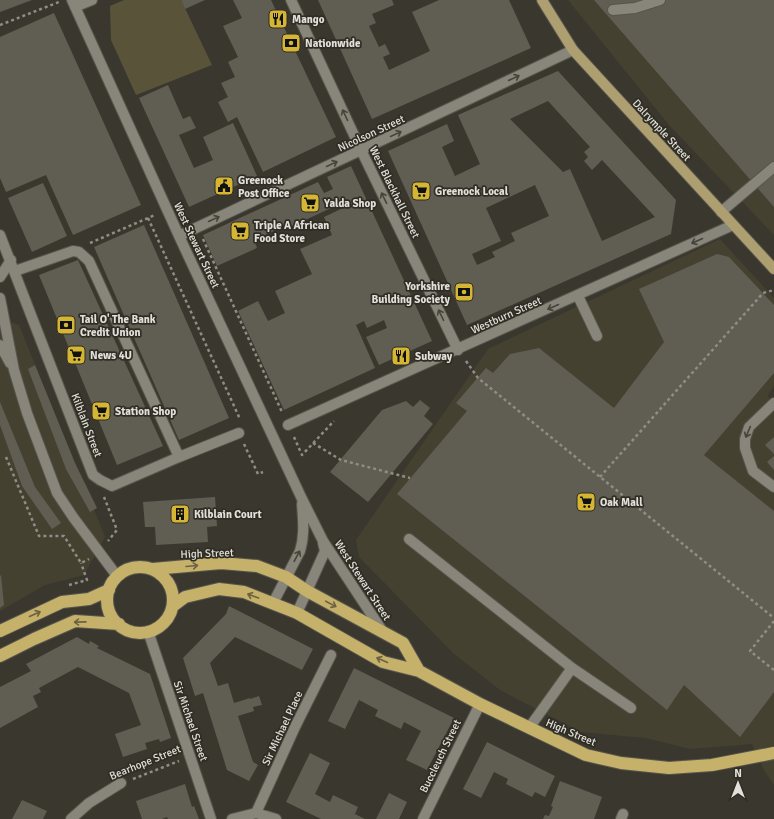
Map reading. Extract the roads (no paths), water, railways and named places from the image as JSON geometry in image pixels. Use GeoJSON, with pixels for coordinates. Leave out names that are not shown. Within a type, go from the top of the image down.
{"type":"FeatureCollection","features":[{"type":"Feature","properties":{"kind":"highway","name":"High Street"},"geometry":{"type":"LineString","coordinates":[[153,569],[221,563],[257,566],[286,577],[307,591],[403,643],[419,671]]}},
{"type":"Feature","properties":{"kind":"highway"},"geometry":{"type":"LineString","coordinates":[[141,566],[153,569],[161,574],[167,580],[173,597],[173,606],[164,622],[157,628],[148,632],[127,630],[119,624],[112,616],[108,606],[109,590],[112,582],[117,576],[128,569],[141,566]]}},
{"type":"Feature","properties":{"kind":"highway","name":"High Street"},"geometry":{"type":"LineString","coordinates":[[173,606],[185,597],[219,589],[244,592],[297,613],[383,662],[419,671],[480,704],[586,755],[621,763],[669,768],[712,766],[774,753]]}},
{"type":"Feature","properties":{"kind":"highway"},"geometry":{"type":"LineString","coordinates":[[0,632],[23,619],[62,602],[89,599],[109,590]]}},
{"type":"Feature","properties":{"kind":"highway"},"geometry":{"type":"LineString","coordinates":[[0,656],[75,621],[119,624]]}},
{"type":"Feature","properties":{"kind":"main road","name":"Dalrymple Street"},"geometry":{"type":"LineString","coordinates":[[542,0],[573,50],[774,269]]}},
{"type":"Feature","properties":{"kind":"street"},"geometry":{"type":"LineString","coordinates":[[73,3],[92,0]]}},
{"type":"Feature","properties":{"kind":"street","name":"West Blackhall Street"},"geometry":{"type":"LineString","coordinates":[[291,0],[361,150],[458,350]]}},
{"type":"Feature","properties":{"kind":"street"},"geometry":{"type":"LineString","coordinates":[[612,10],[635,8],[660,0]]}},
{"type":"Feature","properties":{"kind":"street","name":"West Stewart Street"},"geometry":{"type":"LineString","coordinates":[[73,3],[179,236],[302,499],[323,541],[383,632]]}},
{"type":"Feature","properties":{"kind":"street","name":"Nicolson Street"},"geometry":{"type":"LineString","coordinates":[[179,236],[573,50]]}},
{"type":"Feature","properties":{"kind":"street"},"geometry":{"type":"LineString","coordinates":[[721,212],[774,167]]}},
{"type":"Feature","properties":{"kind":"street","name":"Westburn Street"},"geometry":{"type":"LineString","coordinates":[[288,425],[458,350],[733,225]]}},
{"type":"Feature","properties":{"kind":"street","name":"Kilblain Street"},"geometry":{"type":"LineString","coordinates":[[0,235],[93,474],[100,480],[112,486],[180,457]]}},
{"type":"Feature","properties":{"kind":"street"},"geometry":{"type":"LineString","coordinates":[[15,271],[73,251],[79,252],[89,262],[180,457],[240,428]]}},
{"type":"Feature","properties":{"kind":"street"},"geometry":{"type":"LineString","coordinates":[[0,277],[11,260]]}},
{"type":"Feature","properties":{"kind":"street"},"geometry":{"type":"LineString","coordinates":[[578,296],[597,336]]}},
{"type":"Feature","properties":{"kind":"street"},"geometry":{"type":"LineString","coordinates":[[0,298],[14,370],[27,412],[57,493],[117,576]]}},
{"type":"Feature","properties":{"kind":"street"},"geometry":{"type":"LineString","coordinates":[[0,345],[14,370]]}},
{"type":"Feature","properties":{"kind":"street"},"geometry":{"type":"LineString","coordinates":[[774,403],[749,427],[746,433],[745,448],[753,471],[774,488]]}},
{"type":"Feature","properties":{"kind":"street","name":"West Stewart Street"},"geometry":{"type":"LineString","coordinates":[[273,603],[300,551],[303,542],[304,529],[302,499]]}},
{"type":"Feature","properties":{"kind":"street"},"geometry":{"type":"LineString","coordinates":[[409,539],[572,668],[632,708]]}},
{"type":"Feature","properties":{"kind":"street","name":"West Stewart Street"},"geometry":{"type":"LineString","coordinates":[[297,613],[325,551],[323,541]]}},
{"type":"Feature","properties":{"kind":"street","name":"Sir Michael Street"},"geometry":{"type":"LineString","coordinates":[[148,632],[211,819]]}},
{"type":"Feature","properties":{"kind":"street","name":"Sir Michael Place"},"geometry":{"type":"LineString","coordinates":[[256,813],[295,727],[331,655]]}},
{"type":"Feature","properties":{"kind":"street"},"geometry":{"type":"LineString","coordinates":[[529,728],[572,668]]}},
{"type":"Feature","properties":{"kind":"street","name":"Buccleuch Street"},"geometry":{"type":"LineString","coordinates":[[423,819],[480,704]]}},
{"type":"Feature","properties":{"kind":"street","name":"Bearhope Street"},"geometry":{"type":"LineString","coordinates":[[71,819],[89,802],[121,783]]}},
{"type":"Feature","properties":{"kind":"street"},"geometry":{"type":"LineString","coordinates":[[232,819],[256,813],[276,819]]}},
{"type":"Feature","properties":{"kind":"place","name":"Mango"},"geometry":{"type":"Point","coordinates":[278,19]}},
{"type":"Feature","properties":{"kind":"place","name":"Nationwide"},"geometry":{"type":"Point","coordinates":[291,43]}},
{"type":"Feature","properties":{"kind":"place","name":"Greenock Post Office"},"geometry":{"type":"Point","coordinates":[224,186]}},
{"type":"Feature","properties":{"kind":"place","name":"Greenock Local"},"geometry":{"type":"Point","coordinates":[421,191]}},
{"type":"Feature","properties":{"kind":"place","name":"Yalda Shop"},"geometry":{"type":"Point","coordinates":[310,203]}},
{"type":"Feature","properties":{"kind":"place","name":"Triple A African Food Store"},"geometry":{"type":"Point","coordinates":[240,231]}},
{"type":"Feature","properties":{"kind":"place","name":"Yorkshire Building Society"},"geometry":{"type":"Point","coordinates":[464,292]}},
{"type":"Feature","properties":{"kind":"place","name":"Tail O' The Bank Credit Union"},"geometry":{"type":"Point","coordinates":[66,325]}},
{"type":"Feature","properties":{"kind":"place","name":"News 4U"},"geometry":{"type":"Point","coordinates":[76,355]}},
{"type":"Feature","properties":{"kind":"place","name":"Subway"},"geometry":{"type":"Point","coordinates":[401,356]}},
{"type":"Feature","properties":{"kind":"place","name":"Station Shop"},"geometry":{"type":"Point","coordinates":[101,411]}},
{"type":"Feature","properties":{"kind":"place","name":"Oak Mall"},"geometry":{"type":"Point","coordinates":[586,502]}},
{"type":"Feature","properties":{"kind":"place","name":"Kilblain Court"},"geometry":{"type":"Point","coordinates":[180,514]}}]}
